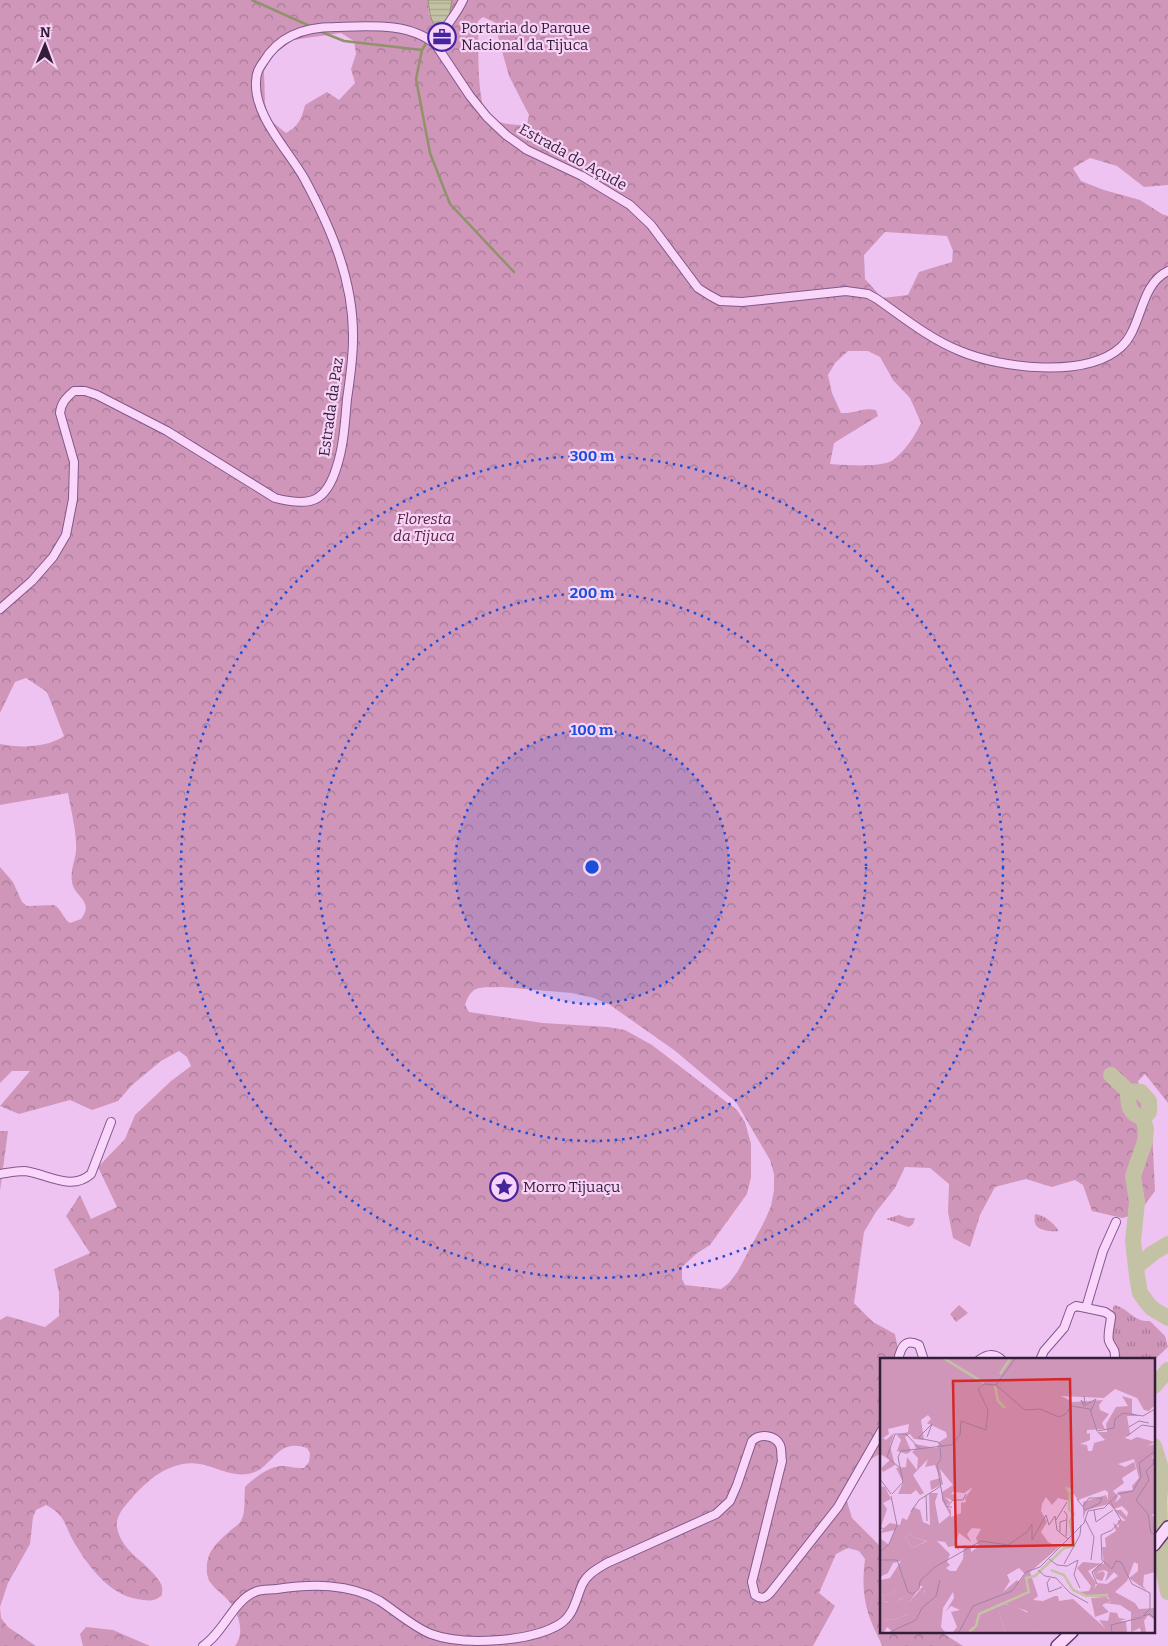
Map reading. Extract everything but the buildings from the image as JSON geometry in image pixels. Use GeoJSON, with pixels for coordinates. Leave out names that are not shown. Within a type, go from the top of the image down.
{"type":"FeatureCollection","features":[{"type":"Feature","properties":{"kind":"main road"},"geometry":{"type":"LineString","coordinates":[[1156,1542],[1166,1529]]}},
{"type":"Feature","properties":{"kind":"main road"},"geometry":{"type":"LineString","coordinates":[[1057,1646],[1070,1634]]}},
{"type":"Feature","properties":{"kind":"street"},"geometry":{"type":"LineString","coordinates":[[433,43],[460,8],[463,0]]}},
{"type":"Feature","properties":{"kind":"street","name":"Estrada da Paz"},"geometry":{"type":"LineString","coordinates":[[0,609],[32,581],[53,557],[66,535],[73,499],[74,462],[60,413],[61,406],[74,392],[85,391],[98,395],[168,431],[275,498],[294,503],[313,502],[326,492],[335,475],[342,452],[353,337],[349,288],[336,246],[303,178],[261,108],[257,96],[257,72],[269,52],[284,39],[320,27],[381,26],[419,34],[433,43]]}},
{"type":"Feature","properties":{"kind":"street","name":"Estrada do Açude"},"geometry":{"type":"LineString","coordinates":[[433,43],[487,117],[527,150],[582,176],[630,205],[651,224],[698,288],[720,301],[742,302],[846,291],[868,294],[927,335],[961,352],[997,362],[1052,369],[1087,364],[1121,347],[1132,332],[1147,294],[1155,280],[1168,271]]}},
{"type":"Feature","properties":{"kind":"street"},"geometry":{"type":"LineString","coordinates":[[0,1174],[22,1171],[73,1182],[86,1178],[91,1174],[111,1122]]}},
{"type":"Feature","properties":{"kind":"street"},"geometry":{"type":"LineString","coordinates":[[1086,1308],[1103,1251],[1116,1222]]}},
{"type":"Feature","properties":{"kind":"street"},"geometry":{"type":"LineString","coordinates":[[1041,1358],[1044,1351],[1064,1328],[1071,1309],[1076,1306],[1105,1312],[1111,1316],[1109,1341],[1114,1348],[1115,1358]]}},
{"type":"Feature","properties":{"kind":"street"},"geometry":{"type":"LineString","coordinates":[[898,1358],[903,1345],[907,1342],[913,1342],[919,1344],[923,1358]]}},
{"type":"Feature","properties":{"kind":"street"},"geometry":{"type":"LineString","coordinates":[[983,1358],[994,1355],[999,1358]]}},
{"type":"Feature","properties":{"kind":"street"},"geometry":{"type":"LineString","coordinates":[[203,1646],[220,1632],[247,1596],[256,1591],[288,1587],[320,1586],[350,1588],[378,1600],[431,1634],[455,1639],[498,1640],[523,1638],[561,1624],[569,1615],[578,1599],[582,1585],[591,1573],[607,1563],[716,1514],[730,1501],[752,1441],[756,1436],[763,1435],[779,1442],[782,1456],[752,1582],[755,1595],[759,1598],[764,1598],[771,1592],[838,1507],[880,1434]]}},
{"type":"Feature","properties":{"kind":"green space","name":"Floresta da Tijuca"},"geometry":{"type":"Polygon","coordinates":[[[0,0],[428,0],[429,15],[451,3],[452,0],[1168,0],[1168,185],[1144,187],[1117,166],[1090,158],[1073,168],[1081,181],[1104,190],[1140,200],[1168,216],[1168,1103],[1145,1074],[1138,1081],[1152,1129],[1155,1191],[1138,1214],[1122,1218],[1092,1211],[1083,1185],[1075,1180],[1052,1187],[1026,1179],[995,1187],[980,1215],[970,1247],[953,1238],[948,1212],[949,1184],[930,1168],[905,1167],[895,1188],[876,1212],[864,1232],[854,1303],[873,1322],[895,1334],[900,1358],[880,1358],[880,1454],[861,1464],[845,1495],[852,1518],[880,1546],[880,1634],[944,1634],[963,1646],[882,1646],[866,1606],[863,1583],[865,1559],[859,1551],[848,1548],[836,1554],[819,1593],[835,1606],[813,1646],[235,1646],[240,1634],[239,1621],[230,1603],[210,1581],[207,1574],[208,1559],[217,1543],[241,1521],[244,1509],[245,1487],[258,1476],[273,1468],[284,1466],[304,1468],[309,1462],[310,1453],[307,1448],[296,1446],[281,1450],[264,1467],[248,1474],[233,1473],[197,1464],[175,1466],[165,1470],[148,1482],[126,1504],[121,1511],[117,1527],[124,1544],[162,1585],[162,1595],[154,1600],[137,1599],[117,1592],[87,1562],[71,1538],[62,1517],[46,1505],[36,1510],[33,1517],[30,1544],[8,1583],[0,1607],[0,1320],[7,1316],[45,1327],[59,1316],[59,1293],[54,1269],[90,1253],[66,1216],[80,1195],[91,1219],[117,1207],[98,1167],[125,1139],[135,1115],[171,1081],[191,1066],[187,1057],[179,1051],[161,1061],[132,1085],[118,1101],[92,1110],[70,1100],[19,1114],[0,1106],[30,1071],[12,1071],[0,1083],[0,867],[13,882],[22,902],[27,906],[54,905],[70,923],[81,919],[86,908],[72,882],[76,844],[68,793],[0,805],[0,744],[16,746],[41,745],[64,736],[47,692],[26,678],[15,682],[0,713],[0,0]],[[483,17],[478,21],[478,56],[483,107],[487,114],[495,120],[527,125],[529,115],[509,76],[494,22],[483,17]],[[341,33],[293,40],[273,55],[264,71],[265,104],[270,120],[286,133],[299,122],[305,105],[327,92],[339,100],[355,83],[351,69],[356,54],[354,41],[341,33]],[[885,232],[864,255],[865,279],[882,298],[908,295],[919,272],[952,262],[953,251],[947,236],[885,232]],[[848,351],[835,363],[828,375],[832,393],[841,413],[871,409],[876,410],[878,416],[834,443],[830,464],[872,465],[887,463],[893,460],[909,443],[921,423],[910,398],[893,380],[880,357],[868,351],[848,351]],[[502,987],[479,988],[471,993],[465,1005],[469,1012],[543,1023],[608,1027],[625,1030],[652,1045],[737,1110],[745,1122],[751,1144],[751,1177],[747,1194],[710,1245],[696,1254],[682,1267],[682,1279],[685,1285],[721,1289],[729,1283],[738,1271],[765,1220],[771,1206],[774,1190],[774,1174],[770,1160],[736,1102],[674,1050],[610,1005],[594,998],[572,993],[502,987]]]}},
{"type":"Feature","properties":{"kind":"green space"},"geometry":{"type":"Polygon","coordinates":[[[0,1131],[8,1131],[0,1191],[0,1131]]]}},
{"type":"Feature","properties":{"kind":"green space"},"geometry":{"type":"Polygon","coordinates":[[[1035,1214],[1048,1220],[1059,1231],[1049,1231],[1036,1226],[1035,1214]]]}},
{"type":"Feature","properties":{"kind":"green space"},"geometry":{"type":"Polygon","coordinates":[[[899,1215],[915,1218],[913,1224],[909,1227],[886,1219],[899,1215]]]}},
{"type":"Feature","properties":{"kind":"green space"},"geometry":{"type":"Polygon","coordinates":[[[959,1305],[968,1313],[956,1322],[950,1314],[959,1305]]]}},
{"type":"Feature","properties":{"kind":"green space"},"geometry":{"type":"Polygon","coordinates":[[[1114,1305],[1139,1319],[1150,1321],[1165,1336],[1168,1347],[1156,1358],[1114,1358],[1111,1345],[1111,1320],[1114,1305]]]}},
{"type":"Feature","properties":{"kind":"green space"},"geometry":{"type":"Polygon","coordinates":[[[0,1607],[1,1618],[8,1627],[36,1646],[0,1646],[0,1607]]]}},
{"type":"Feature","properties":{"kind":"green space"},"geometry":{"type":"Polygon","coordinates":[[[86,1627],[113,1630],[150,1646],[83,1646],[80,1634],[86,1627]]]}},
{"type":"Feature","properties":{"kind":"shaded area"},"geometry":{"type":"Polygon","coordinates":[[[428,0],[452,0],[449,18],[441,30],[432,21],[428,0]]]}},
{"type":"Feature","properties":{"kind":"waterway"},"geometry":{"type":"LineString","coordinates":[[252,0],[312,27]]}},
{"type":"Feature","properties":{"kind":"waterway"},"geometry":{"type":"LineString","coordinates":[[436,27],[422,50],[416,79],[430,153],[450,204],[514,272]]}},
{"type":"Feature","properties":{"kind":"waterway"},"geometry":{"type":"LineString","coordinates":[[319,31],[344,41],[422,50]]}},
{"type":"Feature","properties":{"kind":"waterway"},"geometry":{"type":"LineString","coordinates":[[1111,1075],[1128,1091],[1130,1108],[1134,1114],[1143,1118],[1146,1129],[1145,1141],[1133,1176],[1137,1202],[1133,1241],[1137,1276],[1140,1293],[1148,1304],[1168,1318]]}},
{"type":"Feature","properties":{"kind":"waterway"},"geometry":{"type":"LineString","coordinates":[[1128,1091],[1141,1092],[1149,1101],[1149,1112],[1143,1118]]}},
{"type":"Feature","properties":{"kind":"waterway"},"geometry":{"type":"LineString","coordinates":[[1136,1267],[1168,1244]]}},
{"type":"Feature","properties":{"kind":"waterway"},"geometry":{"type":"LineString","coordinates":[[1156,1384],[1168,1370]]}},
{"type":"Feature","properties":{"kind":"waterway"},"geometry":{"type":"LineString","coordinates":[[1156,1452],[1162,1472],[1159,1500],[1161,1559],[1168,1592]]}},
{"type":"Feature","properties":{"kind":"place","name":"Portaria do Parque Nacional da Tijuca"},"geometry":{"type":"Point","coordinates":[442,37]}},
{"type":"Feature","properties":{"kind":"place","name":"Morro Tijuaçu"},"geometry":{"type":"Point","coordinates":[504,1187]}}]}
